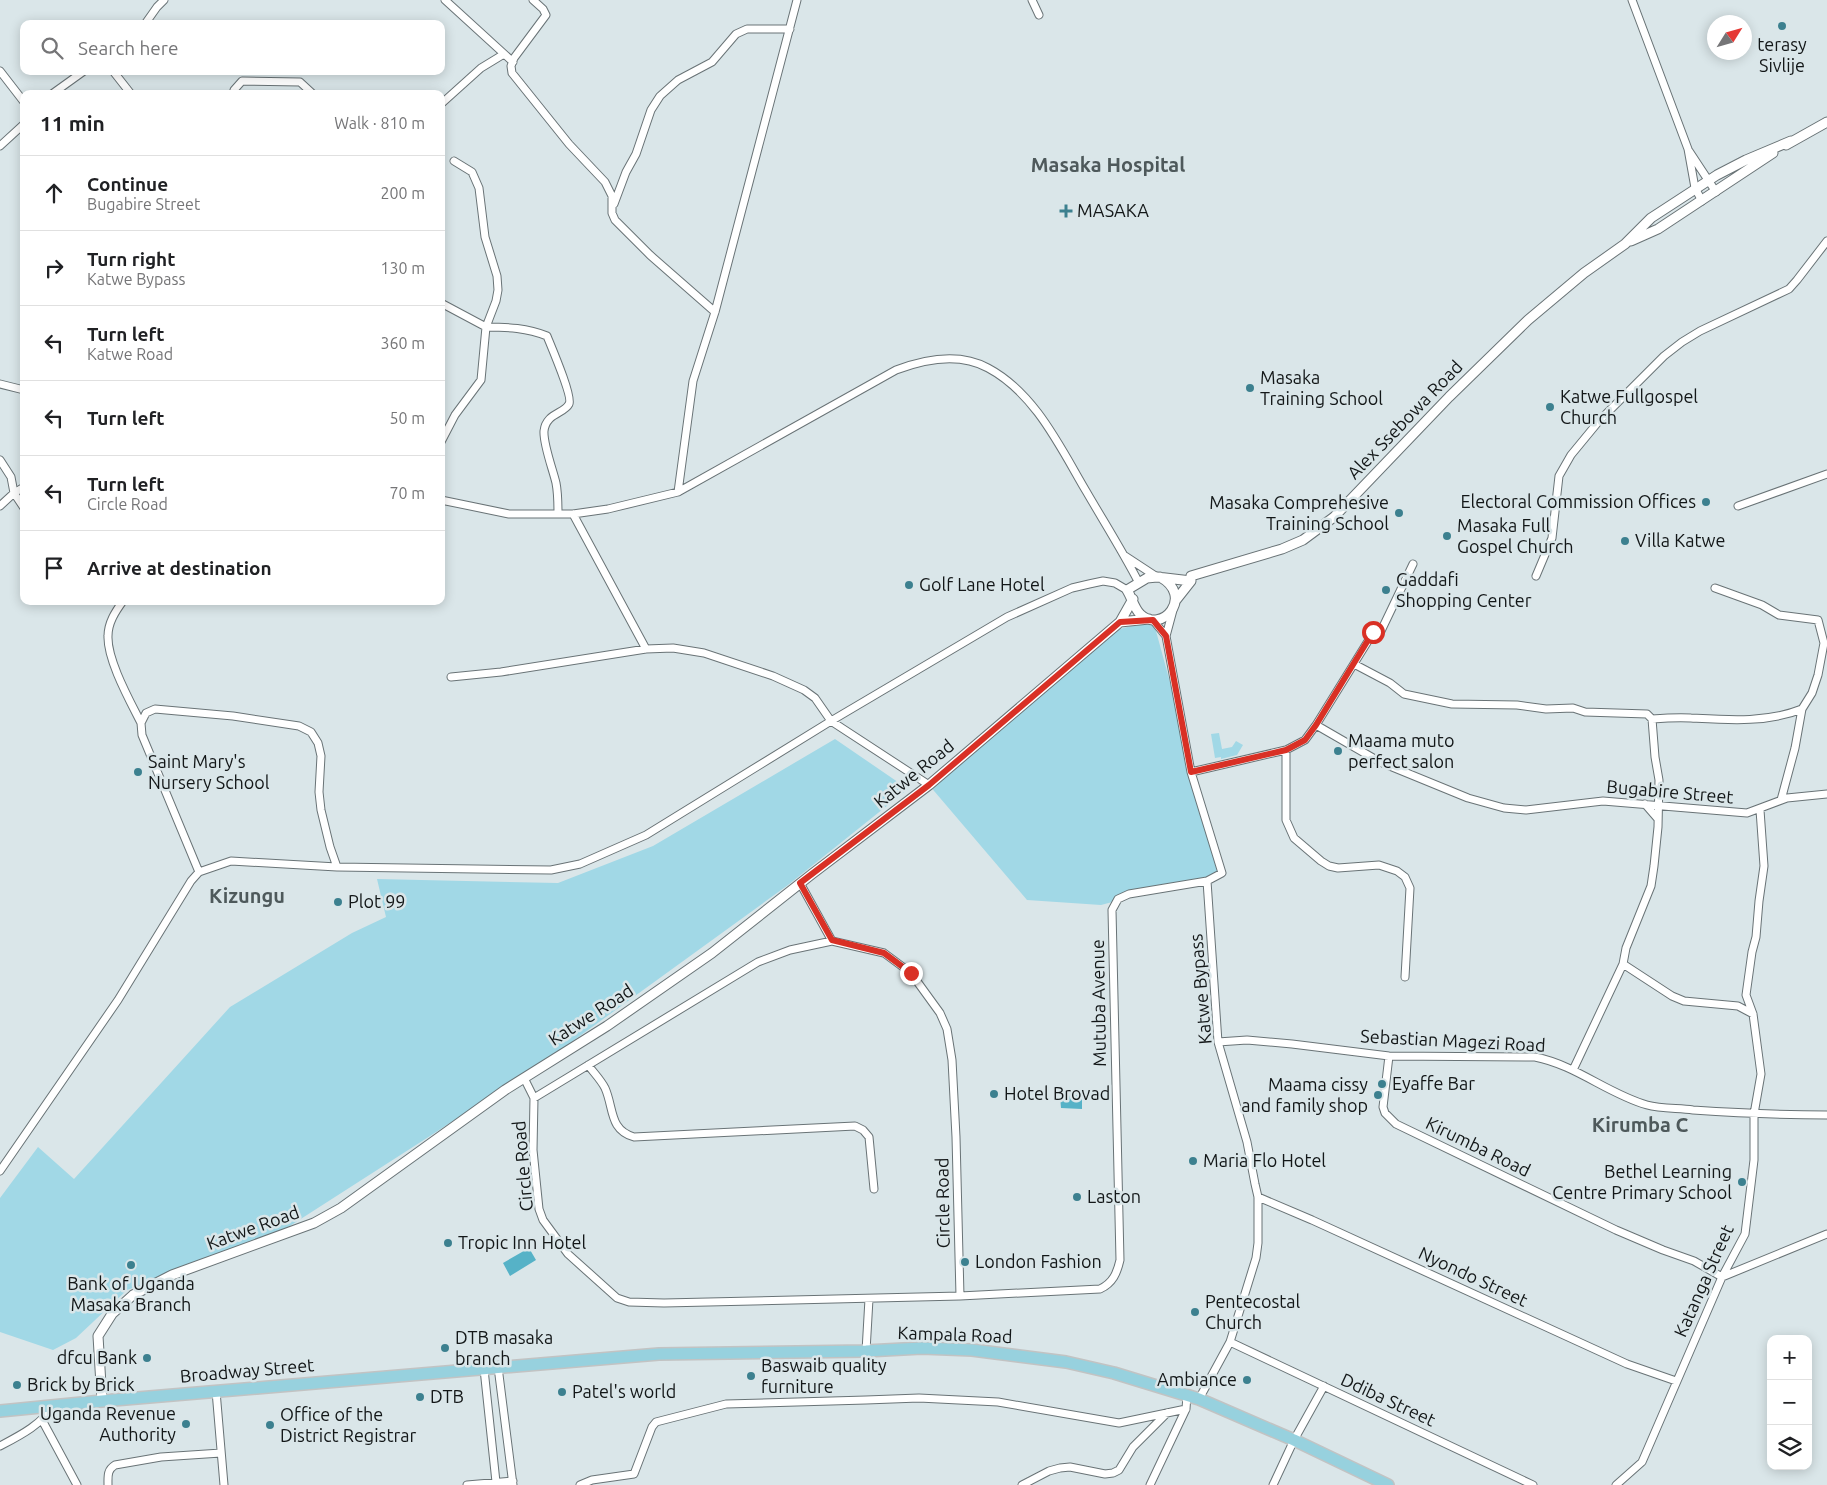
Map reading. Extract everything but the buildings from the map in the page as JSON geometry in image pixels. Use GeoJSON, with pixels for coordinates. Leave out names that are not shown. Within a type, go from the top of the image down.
{"type":"FeatureCollection","features":[{"type":"Feature","properties":{"kind":"main road","name":"Kampala Road"},"geometry":{"type":"LineString","coordinates":[[498,1367],[659,1354],[866,1351],[922,1348],[1016,1354],[1066,1362],[1114,1373],[1199,1399],[1294,1440],[1388,1485]]}},
{"type":"Feature","properties":{"kind":"main road","name":"Broadway Street"},"geometry":{"type":"LineString","coordinates":[[0,1411],[102,1400],[484,1370],[498,1367]]}},
{"type":"Feature","properties":{"kind":"street"},"geometry":{"type":"LineString","coordinates":[[148,20],[164,0]]}},
{"type":"Feature","properties":{"kind":"street"},"geometry":{"type":"LineString","coordinates":[[445,0],[513,62]]}},
{"type":"Feature","properties":{"kind":"street"},"geometry":{"type":"LineString","coordinates":[[532,0],[544,9],[546,16],[513,62],[512,73],[534,103],[605,182],[612,196],[612,209],[615,220],[650,255],[715,312]]}},
{"type":"Feature","properties":{"kind":"street"},"geometry":{"type":"LineString","coordinates":[[678,492],[693,382],[715,312],[797,0]]}},
{"type":"Feature","properties":{"kind":"street"},"geometry":{"type":"LineString","coordinates":[[1032,0],[1039,16]]}},
{"type":"Feature","properties":{"kind":"street"},"geometry":{"type":"LineString","coordinates":[[1632,0],[1688,149],[1695,188],[1702,201]]}},
{"type":"Feature","properties":{"kind":"street"},"geometry":{"type":"LineString","coordinates":[[612,209],[626,172],[636,154],[651,110],[660,96],[678,80],[712,62],[736,34],[747,29],[790,29]]}},
{"type":"Feature","properties":{"kind":"street"},"geometry":{"type":"LineString","coordinates":[[445,100],[481,68],[504,54]]}},
{"type":"Feature","properties":{"kind":"street"},"geometry":{"type":"LineString","coordinates":[[0,71],[20,97]]}},
{"type":"Feature","properties":{"kind":"street"},"geometry":{"type":"LineString","coordinates":[[58,90],[78,75]]}},
{"type":"Feature","properties":{"kind":"street"},"geometry":{"type":"LineString","coordinates":[[117,75],[128,90]]}},
{"type":"Feature","properties":{"kind":"street"},"geometry":{"type":"LineString","coordinates":[[234,90],[242,82],[300,82],[309,90]]}},
{"type":"Feature","properties":{"kind":"street","name":"Alex Ssebowa Road"},"geometry":{"type":"LineString","coordinates":[[1625,244],[1658,229],[1791,142],[1827,122]]}},
{"type":"Feature","properties":{"kind":"street"},"geometry":{"type":"LineString","coordinates":[[0,146],[20,128]]}},
{"type":"Feature","properties":{"kind":"street","name":"Alex Ssebowa Road"},"geometry":{"type":"LineString","coordinates":[[1190,581],[1191,576],[1282,549],[1303,540],[1334,517],[1449,397],[1528,320],[1584,273],[1625,244],[1651,218],[1709,180],[1746,160],[1791,142]]}},
{"type":"Feature","properties":{"kind":"street"},"geometry":{"type":"LineString","coordinates":[[1688,149],[1716,192]]}},
{"type":"Feature","properties":{"kind":"street"},"geometry":{"type":"LineString","coordinates":[[445,434],[455,414],[480,380],[486,327],[498,290],[498,276],[485,236],[479,188],[472,172],[454,161]]}},
{"type":"Feature","properties":{"kind":"street"},"geometry":{"type":"LineString","coordinates":[[1536,576],[1552,538],[1559,476],[1588,433],[1638,381],[1682,342],[1700,331],[1789,289],[1827,241]]}},
{"type":"Feature","properties":{"kind":"street"},"geometry":{"type":"LineString","coordinates":[[445,305],[486,327],[532,330],[547,336],[564,380],[570,402],[568,406],[551,416],[544,431],[556,484],[558,514]]}},
{"type":"Feature","properties":{"kind":"street"},"geometry":{"type":"LineString","coordinates":[[476,321],[490,314]]}},
{"type":"Feature","properties":{"kind":"street"},"geometry":{"type":"LineString","coordinates":[[445,501],[509,514],[573,514],[608,509],[678,492],[896,370],[917,362],[938,359],[963,359],[987,367],[1012,384],[1038,413],[1125,556],[1139,583]]}},
{"type":"Feature","properties":{"kind":"street"},"geometry":{"type":"LineString","coordinates":[[0,384],[20,389]]}},
{"type":"Feature","properties":{"kind":"street"},"geometry":{"type":"LineString","coordinates":[[0,460],[11,477],[14,493],[20,502]]}},
{"type":"Feature","properties":{"kind":"street"},"geometry":{"type":"LineString","coordinates":[[1738,506],[1827,474]]}},
{"type":"Feature","properties":{"kind":"street"},"geometry":{"type":"LineString","coordinates":[[0,506],[20,489]]}},
{"type":"Feature","properties":{"kind":"street"},"geometry":{"type":"LineString","coordinates":[[573,514],[646,649]]}},
{"type":"Feature","properties":{"kind":"street"},"geometry":{"type":"LineString","coordinates":[[1125,556],[1169,582],[1174,590],[1176,600]]}},
{"type":"Feature","properties":{"kind":"street"},"geometry":{"type":"LineString","coordinates":[[1191,772],[1286,750],[1305,740],[1373,632],[1381,631],[1383,628],[1413,564]]}},
{"type":"Feature","properties":{"kind":"street"},"geometry":{"type":"LineString","coordinates":[[1127,590],[1147,578],[1158,577],[1190,581],[1176,600],[1166,636],[1191,772],[1222,873],[1207,880]]}},
{"type":"Feature","properties":{"kind":"street"},"geometry":{"type":"LineString","coordinates":[[0,1171],[118,1000],[191,881],[199,872],[231,861],[337,867],[551,870],[580,864],[646,835],[831,721],[1007,617],[1072,588],[1103,581],[1115,583],[1127,590],[1141,615],[1151,619],[1166,636]]}},
{"type":"Feature","properties":{"kind":"street"},"geometry":{"type":"LineString","coordinates":[[1715,588],[1762,605],[1778,615],[1818,620],[1824,643],[1818,675],[1812,693],[1802,709],[1795,748],[1781,800]]}},
{"type":"Feature","properties":{"kind":"street","name":"Katwe Road"},"geometry":{"type":"LineString","coordinates":[[102,1400],[98,1336],[112,1314],[132,1295],[172,1275],[314,1223],[341,1208],[448,1130],[524,1078],[607,1026],[712,953],[929,785],[1120,622],[1133,599]]}},
{"type":"Feature","properties":{"kind":"street"},"geometry":{"type":"LineString","coordinates":[[120,605],[113,615],[108,636],[114,665],[141,723],[142,735],[199,872]]}},
{"type":"Feature","properties":{"kind":"street"},"geometry":{"type":"LineString","coordinates":[[1120,622],[1164,617],[1173,610]]}},
{"type":"Feature","properties":{"kind":"street"},"geometry":{"type":"LineString","coordinates":[[451,677],[501,672],[646,649],[673,648],[704,654],[773,676],[804,690],[815,698],[831,721],[929,785]]}},
{"type":"Feature","properties":{"kind":"street"},"geometry":{"type":"LineString","coordinates":[[1354,664],[1390,683],[1404,694],[1452,704],[1517,705],[1546,709],[1573,708],[1585,712],[1647,714],[1652,719],[1659,780],[1659,805],[1654,866],[1650,886],[1626,948],[1623,964],[1608,992],[1573,1070]]}},
{"type":"Feature","properties":{"kind":"street"},"geometry":{"type":"LineString","coordinates":[[141,723],[146,713],[156,709],[299,726],[311,732],[318,743],[321,756],[319,792],[321,810],[337,867]]}},
{"type":"Feature","properties":{"kind":"street"},"geometry":{"type":"LineString","coordinates":[[1652,719],[1690,718],[1724,721],[1773,718],[1802,709]]}},
{"type":"Feature","properties":{"kind":"street","name":"Bugabire Street"},"geometry":{"type":"LineString","coordinates":[[1316,725],[1380,762],[1468,798],[1504,808],[1526,810],[1603,801],[1747,813],[1760,810],[1781,800],[1827,794]]}},
{"type":"Feature","properties":{"kind":"street"},"geometry":{"type":"LineString","coordinates":[[1286,750],[1286,820],[1294,838],[1329,866],[1338,868],[1379,865],[1398,871],[1410,888],[1405,977]]}},
{"type":"Feature","properties":{"kind":"street"},"geometry":{"type":"LineString","coordinates":[[1645,804],[1658,819]]}},
{"type":"Feature","properties":{"kind":"street","name":"Katanga Street"},"geometry":{"type":"LineString","coordinates":[[1616,1485],[1642,1462],[1722,1277],[1745,1234],[1754,1160],[1754,1114],[1761,1074],[1753,1014],[1746,995],[1756,937],[1764,866],[1760,810]]}},
{"type":"Feature","properties":{"kind":"street","name":"Katwe Bypass"},"geometry":{"type":"LineString","coordinates":[[1199,1399],[1230,1342],[1256,1258],[1258,1243],[1258,1197],[1247,1142],[1218,1042],[1207,880]]}},
{"type":"Feature","properties":{"kind":"street","name":"Mutuba Avenue"},"geometry":{"type":"LineString","coordinates":[[960,1296],[1100,1289],[1108,1286],[1114,1278],[1118,1271],[1120,1260],[1112,910],[1118,899],[1130,894],[1207,880]]}},
{"type":"Feature","properties":{"kind":"street"},"geometry":{"type":"LineString","coordinates":[[800,883],[832,940]]}},
{"type":"Feature","properties":{"kind":"street","name":"Circle Road"},"geometry":{"type":"LineString","coordinates":[[524,1078],[534,1098],[533,1150],[539,1209],[543,1220],[558,1243],[568,1254],[617,1298],[628,1302],[664,1303],[960,1296],[956,1137],[952,1060],[947,1030],[940,1013],[911,973],[884,953],[832,940],[790,950],[758,962],[534,1098]]}},
{"type":"Feature","properties":{"kind":"street"},"geometry":{"type":"LineString","coordinates":[[1623,964],[1672,996],[1684,1001],[1738,1006],[1753,1014]]}},
{"type":"Feature","properties":{"kind":"street"},"geometry":{"type":"LineString","coordinates":[[1738,1006],[1746,995]]}},
{"type":"Feature","properties":{"kind":"street","name":"Sebastian Magezi Road"},"geometry":{"type":"LineString","coordinates":[[1218,1042],[1256,1041],[1319,1046],[1389,1056],[1535,1057],[1573,1070],[1649,1106],[1754,1114],[1827,1115]]}},
{"type":"Feature","properties":{"kind":"street","name":"Kirumba Road"},"geometry":{"type":"LineString","coordinates":[[1389,1056],[1383,1107],[1385,1113],[1396,1124],[1616,1230],[1694,1261],[1722,1277]]}},
{"type":"Feature","properties":{"kind":"street"},"geometry":{"type":"LineString","coordinates":[[588,1065],[604,1086],[619,1130],[634,1137],[855,1126],[863,1130],[869,1137],[874,1189]]}},
{"type":"Feature","properties":{"kind":"street","name":"Nyondo Street"},"geometry":{"type":"LineString","coordinates":[[1258,1197],[1627,1364],[1676,1381]]}},
{"type":"Feature","properties":{"kind":"street"},"geometry":{"type":"LineString","coordinates":[[1722,1277],[1827,1234]]}},
{"type":"Feature","properties":{"kind":"street"},"geometry":{"type":"LineString","coordinates":[[866,1351],[869,1299]]}},
{"type":"Feature","properties":{"kind":"street","name":"Ddiba Street"},"geometry":{"type":"LineString","coordinates":[[1230,1342],[1533,1485]]}},
{"type":"Feature","properties":{"kind":"street"},"geometry":{"type":"LineString","coordinates":[[467,1485],[496,1482],[513,1483],[498,1367]]}},
{"type":"Feature","properties":{"kind":"street"},"geometry":{"type":"LineString","coordinates":[[484,1370],[496,1482]]}},
{"type":"Feature","properties":{"kind":"street"},"geometry":{"type":"LineString","coordinates":[[1273,1485],[1294,1440],[1324,1386]]}},
{"type":"Feature","properties":{"kind":"street"},"geometry":{"type":"LineString","coordinates":[[216,1391],[224,1485]]}},
{"type":"Feature","properties":{"kind":"street"},"geometry":{"type":"LineString","coordinates":[[1150,1485],[1186,1408],[1187,1395]]}},
{"type":"Feature","properties":{"kind":"street"},"geometry":{"type":"LineString","coordinates":[[580,1485],[592,1480],[634,1474],[652,1427],[656,1422],[726,1404],[919,1398],[998,1402],[1119,1423],[1186,1408]]}},
{"type":"Feature","properties":{"kind":"street"},"geometry":{"type":"LineString","coordinates":[[0,1446],[42,1420],[49,1413],[53,1405]]}},
{"type":"Feature","properties":{"kind":"street"},"geometry":{"type":"LineString","coordinates":[[1022,1485],[1049,1471],[1060,1468],[1070,1467],[1105,1474],[1119,1470],[1133,1447],[1168,1412]]}},
{"type":"Feature","properties":{"kind":"street"},"geometry":{"type":"LineString","coordinates":[[42,1420],[77,1485]]}},
{"type":"Feature","properties":{"kind":"street"},"geometry":{"type":"LineString","coordinates":[[108,1485],[110,1468],[115,1464],[161,1457],[221,1453]]}},
{"type":"Feature","properties":{"kind":"shaded area"},"geometry":{"type":"Polygon","coordinates":[[[1153,620],[1222,873],[1101,905],[1027,900],[929,785],[1109,632],[1153,620]]]}},
{"type":"Feature","properties":{"kind":"shaded area"},"geometry":{"type":"Polygon","coordinates":[[[1219,733],[1222,749],[1232,747],[1236,741],[1243,745],[1237,755],[1221,759],[1221,757],[1215,758],[1211,734],[1219,733]]]}},
{"type":"Feature","properties":{"kind":"shaded area"},"geometry":{"type":"Polygon","coordinates":[[[835,739],[908,789],[788,885],[559,1051],[268,1240],[127,1290],[76,1338],[53,1350],[0,1332],[0,1198],[38,1147],[74,1179],[230,1007],[352,933],[386,917],[377,879],[558,883],[653,846],[835,739]]]}},
{"type":"Feature","properties":{"kind":"shaded area"},"geometry":{"type":"Polygon","coordinates":[[[1082,1095],[1082,1109],[1061,1108],[1060,1096],[1082,1095]]]}},
{"type":"Feature","properties":{"kind":"shaded area"},"geometry":{"type":"Polygon","coordinates":[[[529,1248],[536,1260],[510,1276],[503,1263],[529,1248]]]}},
{"type":"Feature","properties":{"kind":"place","name":"terasy Sivlije"},"geometry":{"type":"Point","coordinates":[1782,26]}},
{"type":"Feature","properties":{"kind":"place","name":"MASAKA"},"geometry":{"type":"Point","coordinates":[1066,211]}},
{"type":"Feature","properties":{"kind":"place","name":"Masaka Training School"},"geometry":{"type":"Point","coordinates":[1250,388]}},
{"type":"Feature","properties":{"kind":"place","name":"Katwe Fullgospel Church"},"geometry":{"type":"Point","coordinates":[1550,407]}},
{"type":"Feature","properties":{"kind":"place","name":"Electoral Commission Offices"},"geometry":{"type":"Point","coordinates":[1706,502]}},
{"type":"Feature","properties":{"kind":"place","name":"Masaka Comprehesive Training School"},"geometry":{"type":"Point","coordinates":[1399,513]}},
{"type":"Feature","properties":{"kind":"place","name":"Masaka Full Gospel Church"},"geometry":{"type":"Point","coordinates":[1447,536]}},
{"type":"Feature","properties":{"kind":"place","name":"Villa Katwe"},"geometry":{"type":"Point","coordinates":[1625,541]}},
{"type":"Feature","properties":{"kind":"place","name":"Golf Lane Hotel"},"geometry":{"type":"Point","coordinates":[909,585]}},
{"type":"Feature","properties":{"kind":"place","name":"Gaddafi Shopping Center"},"geometry":{"type":"Point","coordinates":[1386,590]}},
{"type":"Feature","properties":{"kind":"place","name":"Maama muto perfect salon"},"geometry":{"type":"Point","coordinates":[1338,751]}},
{"type":"Feature","properties":{"kind":"place","name":"Saint Mary's Nursery School"},"geometry":{"type":"Point","coordinates":[138,772]}},
{"type":"Feature","properties":{"kind":"place","name":"Plot 99"},"geometry":{"type":"Point","coordinates":[338,902]}},
{"type":"Feature","properties":{"kind":"place","name":"Eyaffe Bar"},"geometry":{"type":"Point","coordinates":[1382,1084]}},
{"type":"Feature","properties":{"kind":"place","name":"Hotel Brovad"},"geometry":{"type":"Point","coordinates":[994,1094]}},
{"type":"Feature","properties":{"kind":"place","name":"Maama cissy and family shop"},"geometry":{"type":"Point","coordinates":[1378,1095]}},
{"type":"Feature","properties":{"kind":"place","name":"Maria Flo Hotel"},"geometry":{"type":"Point","coordinates":[1193,1161]}},
{"type":"Feature","properties":{"kind":"place","name":"Bethel Learning Centre Primary School"},"geometry":{"type":"Point","coordinates":[1742,1182]}},
{"type":"Feature","properties":{"kind":"place","name":"Laston"},"geometry":{"type":"Point","coordinates":[1077,1197]}},
{"type":"Feature","properties":{"kind":"place","name":"Tropic Inn Hotel"},"geometry":{"type":"Point","coordinates":[448,1243]}},
{"type":"Feature","properties":{"kind":"place","name":"London Fashion"},"geometry":{"type":"Point","coordinates":[965,1262]}},
{"type":"Feature","properties":{"kind":"place","name":"Bank of Uganda Masaka Branch"},"geometry":{"type":"Point","coordinates":[131,1265]}},
{"type":"Feature","properties":{"kind":"place","name":"Pentecostal Church"},"geometry":{"type":"Point","coordinates":[1195,1312]}},
{"type":"Feature","properties":{"kind":"place","name":"DTB masaka branch"},"geometry":{"type":"Point","coordinates":[445,1348]}},
{"type":"Feature","properties":{"kind":"place","name":"dfcu Bank"},"geometry":{"type":"Point","coordinates":[147,1358]}},
{"type":"Feature","properties":{"kind":"place","name":"Baswaib quality furniture"},"geometry":{"type":"Point","coordinates":[751,1376]}},
{"type":"Feature","properties":{"kind":"place","name":"Ambiance"},"geometry":{"type":"Point","coordinates":[1247,1380]}},
{"type":"Feature","properties":{"kind":"place","name":"Brick by Brick"},"geometry":{"type":"Point","coordinates":[17,1385]}},
{"type":"Feature","properties":{"kind":"place","name":"Patel's world"},"geometry":{"type":"Point","coordinates":[562,1392]}},
{"type":"Feature","properties":{"kind":"place","name":"DTB"},"geometry":{"type":"Point","coordinates":[420,1397]}},
{"type":"Feature","properties":{"kind":"place","name":"Uganda Revenue Authority"},"geometry":{"type":"Point","coordinates":[186,1424]}},
{"type":"Feature","properties":{"kind":"place","name":"Office of the District Registrar"},"geometry":{"type":"Point","coordinates":[270,1425]}},
{"type":"Feature","properties":{"kind":"district","name":"Masaka Hospital"},"geometry":{"type":"Point","coordinates":[1108,165]}},
{"type":"Feature","properties":{"kind":"district","name":"Kizungu"},"geometry":{"type":"Point","coordinates":[247,896]}},
{"type":"Feature","properties":{"kind":"district","name":"Kirumba C"},"geometry":{"type":"Point","coordinates":[1640,1125]}},
{"type":"Feature","properties":{"kind":"route"},"geometry":{"type":"LineString","coordinates":[[911,973],[884,953],[832,940],[800,883],[929,785],[1120,622],[1153,620],[1166,636],[1191,772],[1286,750],[1305,740],[1373,632]]}}]}
